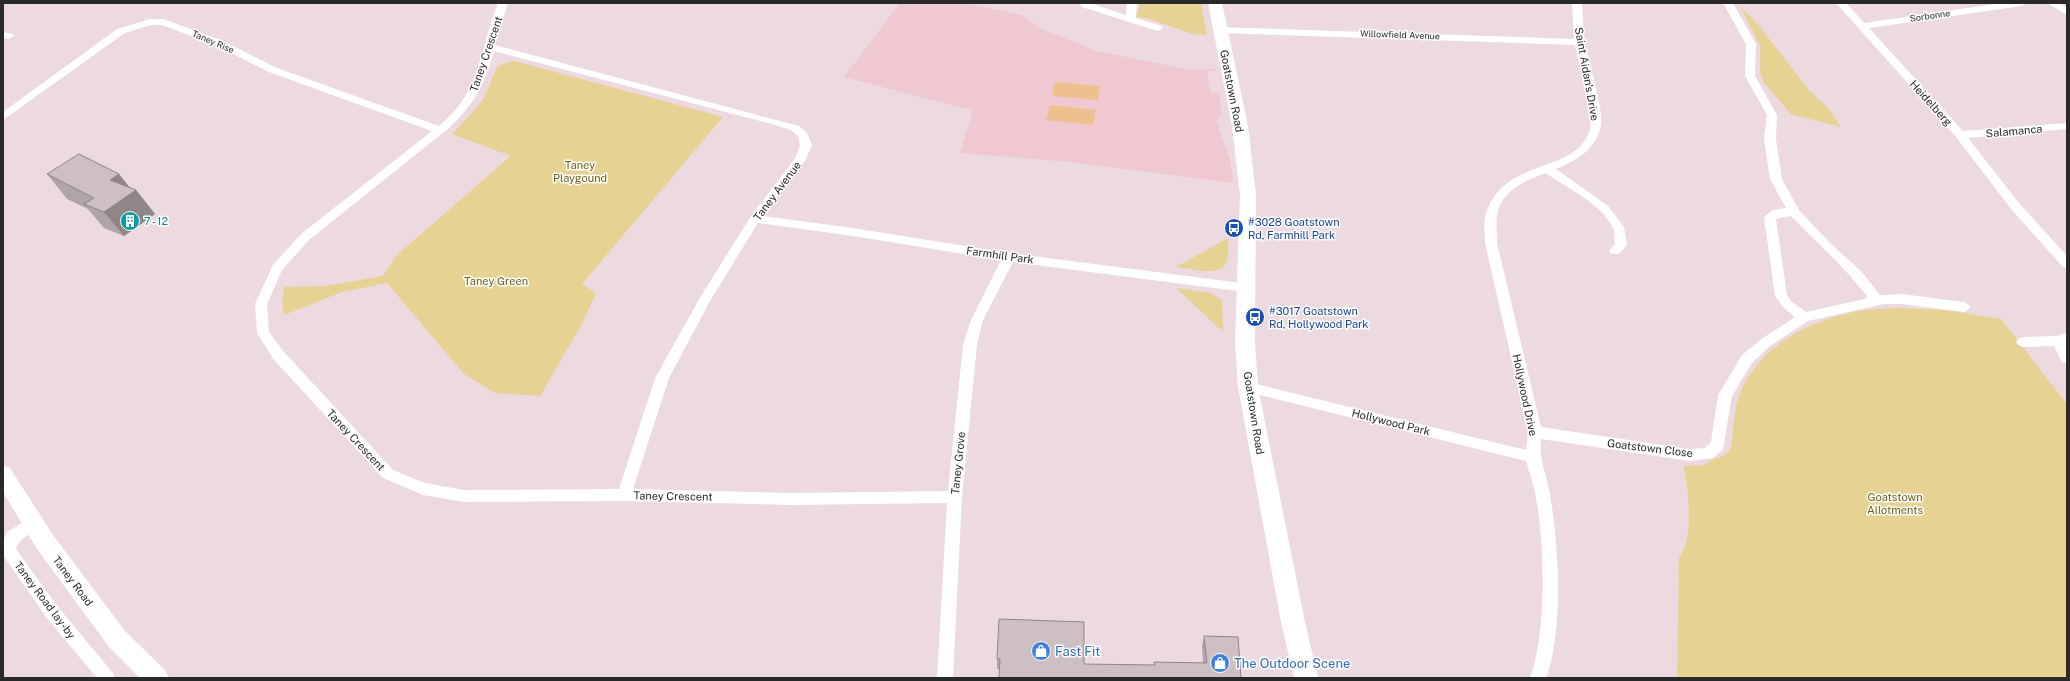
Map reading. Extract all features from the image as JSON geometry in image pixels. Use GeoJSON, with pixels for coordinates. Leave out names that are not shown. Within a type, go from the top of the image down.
{"type":"FeatureCollection","features":[{"type":"Feature","properties":{"kind":"main road","name":"Goatstown Road"},"geometry":{"type":"LineString","coordinates":[[1215,3],[1240,126],[1248,194],[1245,287],[1245,341],[1248,387],[1293,622],[1306,678]]}},
{"type":"Feature","properties":{"kind":"main road","name":"Taney Road"},"geometry":{"type":"LineString","coordinates":[[3,474],[32,523],[117,639],[157,678]]}},
{"type":"Feature","properties":{"kind":"street","name":"Taney Crescent"},"geometry":{"type":"LineString","coordinates":[[504,3],[490,48],[471,98],[462,111],[305,237],[277,268],[261,304],[264,333],[279,356],[388,474],[423,489],[464,496],[624,495],[792,499],[955,497]]}},
{"type":"Feature","properties":{"kind":"street"},"geometry":{"type":"LineString","coordinates":[[1082,3],[1158,28]]}},
{"type":"Feature","properties":{"kind":"street"},"geometry":{"type":"LineString","coordinates":[[1131,20],[1132,3]]}},
{"type":"Feature","properties":{"kind":"street","name":"Saint Aidan's Drive"},"geometry":{"type":"LineString","coordinates":[[1494,255],[1488,226],[1490,214],[1496,198],[1508,186],[1521,179],[1574,156],[1592,139],[1596,127],[1580,42],[1577,3]]}},
{"type":"Feature","properties":{"kind":"street"},"geometry":{"type":"LineString","coordinates":[[1728,3],[1750,44],[1750,76],[1772,115],[1770,139],[1776,179],[1794,212],[1828,248],[1857,274],[1877,300]]}},
{"type":"Feature","properties":{"kind":"street","name":"Heidelberg"},"geometry":{"type":"LineString","coordinates":[[1841,3],[1960,135],[2015,206],[2067,264]]}},
{"type":"Feature","properties":{"kind":"street","name":"Sorbonne"},"geometry":{"type":"LineString","coordinates":[[1861,26],[2022,3]]}},
{"type":"Feature","properties":{"kind":"street"},"geometry":{"type":"LineString","coordinates":[[2052,3],[2067,12]]}},
{"type":"Feature","properties":{"kind":"street","name":"Taney Rise"},"geometry":{"type":"LineString","coordinates":[[3,117],[120,31],[150,22],[163,22],[218,42],[273,70],[440,130]]}},
{"type":"Feature","properties":{"kind":"street","name":"Willowfield Avenue"},"geometry":{"type":"LineString","coordinates":[[1220,30],[1580,42]]}},
{"type":"Feature","properties":{"kind":"street","name":"Taney Avenue"},"geometry":{"type":"LineString","coordinates":[[490,48],[795,128],[803,135],[806,145],[801,158],[755,219],[705,299],[662,378],[624,495]]}},
{"type":"Feature","properties":{"kind":"street","name":"Salamanca"},"geometry":{"type":"LineString","coordinates":[[1960,135],[2067,126]]}},
{"type":"Feature","properties":{"kind":"street"},"geometry":{"type":"LineString","coordinates":[[1548,168],[1566,182],[1598,201],[1619,228],[1621,245],[1615,251]]}},
{"type":"Feature","properties":{"kind":"street"},"geometry":{"type":"LineString","coordinates":[[1794,212],[1777,213],[1770,217],[1781,296],[1788,305],[1804,317]]}},
{"type":"Feature","properties":{"kind":"street","name":"Farmhill Park"},"geometry":{"type":"LineString","coordinates":[[755,219],[853,232],[1009,258],[1245,287]]}},
{"type":"Feature","properties":{"kind":"street","name":"Hollywood Drive"},"geometry":{"type":"LineString","coordinates":[[1494,255],[1535,432],[1534,457],[1543,496],[1550,578],[1547,634],[1542,670],[1538,678]]}},
{"type":"Feature","properties":{"kind":"street","name":"Taney Grove"},"geometry":{"type":"LineString","coordinates":[[945,678],[955,497],[970,345],[977,320],[1009,258]]}},
{"type":"Feature","properties":{"kind":"street","name":"Goatstown Close"},"geometry":{"type":"LineString","coordinates":[[1535,432],[1690,455],[1708,454],[1718,445],[1725,395],[1747,359],[1765,343],[1804,317],[1877,300],[1902,299],[1964,307]]}},
{"type":"Feature","properties":{"kind":"street"},"geometry":{"type":"LineString","coordinates":[[2023,342],[2063,339],[2062,351],[2067,358]]}},
{"type":"Feature","properties":{"kind":"street","name":"Hollywood Park"},"geometry":{"type":"LineString","coordinates":[[1248,387],[1534,457]]}},
{"type":"Feature","properties":{"kind":"street","name":"Taney Road lay-by"},"geometry":{"type":"LineString","coordinates":[[32,523],[12,537],[8,550],[52,612],[107,678]]}},
{"type":"Feature","properties":{"kind":"shaded area"},"geometry":{"type":"Polygon","coordinates":[[[900,3],[964,3],[1022,15],[1039,28],[1097,51],[1190,70],[1216,69],[1213,71],[1207,71],[1210,92],[1219,94],[1222,115],[1216,120],[1230,160],[1233,183],[1070,162],[960,153],[972,114],[971,110],[844,77],[900,3]]]}},
{"type":"Feature","properties":{"kind":"shaded area"},"geometry":{"type":"Polygon","coordinates":[[[1055,82],[1100,86],[1098,100],[1052,96],[1055,82]]]}},
{"type":"Feature","properties":{"kind":"shaded area"},"geometry":{"type":"Polygon","coordinates":[[[1050,105],[1096,110],[1093,125],[1046,120],[1050,105]]]}},
{"type":"Feature","properties":{"kind":"green space"},"geometry":{"type":"Polygon","coordinates":[[[1141,3],[1201,3],[1207,35],[1193,34],[1146,18],[1137,18],[1136,16],[1141,3]]]}},
{"type":"Feature","properties":{"kind":"green space"},"geometry":{"type":"Polygon","coordinates":[[[1740,6],[1760,27],[1808,89],[1828,108],[1841,127],[1790,114],[1764,83],[1760,72],[1760,46],[1740,6]]]}},
{"type":"Feature","properties":{"kind":"green space","name":"Taney Green"},"geometry":{"type":"Polygon","coordinates":[[[514,61],[723,117],[582,284],[596,293],[582,324],[540,396],[495,393],[464,374],[387,283],[342,292],[284,315],[282,303],[284,287],[325,286],[383,276],[397,255],[511,156],[452,134],[484,98],[497,67],[514,61]]]}},
{"type":"Feature","properties":{"kind":"green space"},"geometry":{"type":"Polygon","coordinates":[[[1228,238],[1227,260],[1224,266],[1219,269],[1205,271],[1176,267],[1228,238]]]}},
{"type":"Feature","properties":{"kind":"green space"},"geometry":{"type":"Polygon","coordinates":[[[1176,288],[1211,293],[1222,300],[1223,332],[1176,288]]]}},
{"type":"Feature","properties":{"kind":"green space","name":"Goatstown Allotments"},"geometry":{"type":"Polygon","coordinates":[[[1900,308],[1946,310],[2001,319],[2067,404],[2067,678],[1677,678],[1679,558],[1688,536],[1689,516],[1687,483],[1683,466],[1705,465],[1711,460],[1726,454],[1729,451],[1732,445],[1737,401],[1740,393],[1758,364],[1783,341],[1813,325],[1852,312],[1900,308]]]}},
{"type":"Feature","properties":{"kind":"building"},"geometry":{"type":"Polygon","coordinates":[[[79,154],[119,174],[110,180],[136,190],[104,212],[84,204],[94,198],[47,174],[79,154]]]}},
{"type":"Feature","properties":{"kind":"building"},"geometry":{"type":"Polygon","coordinates":[[[999,619],[1084,622],[1084,664],[1155,665],[1154,662],[1207,663],[1204,636],[1238,637],[1241,678],[999,678],[1000,659],[997,659],[999,619]]]}},
{"type":"Feature","properties":{"kind":"place","name":"7 - 12"},"geometry":{"type":"Point","coordinates":[130,221]}},
{"type":"Feature","properties":{"kind":"place","name":"#3028 Goatstown Rd, Farmhill Park"},"geometry":{"type":"Point","coordinates":[1234,228]}},
{"type":"Feature","properties":{"kind":"place","name":"#3017 Goatstown Rd, Hollywood Park"},"geometry":{"type":"Point","coordinates":[1255,317]}},
{"type":"Feature","properties":{"kind":"place","name":"Fast Fit"},"geometry":{"type":"Point","coordinates":[1041,651]}},
{"type":"Feature","properties":{"kind":"place","name":"The Outdoor Scene"},"geometry":{"type":"Point","coordinates":[1220,663]}},
{"type":"Feature","properties":{"kind":"park label","name":"Taney Playgound"},"geometry":{"type":"Point","coordinates":[580,171]}}]}
